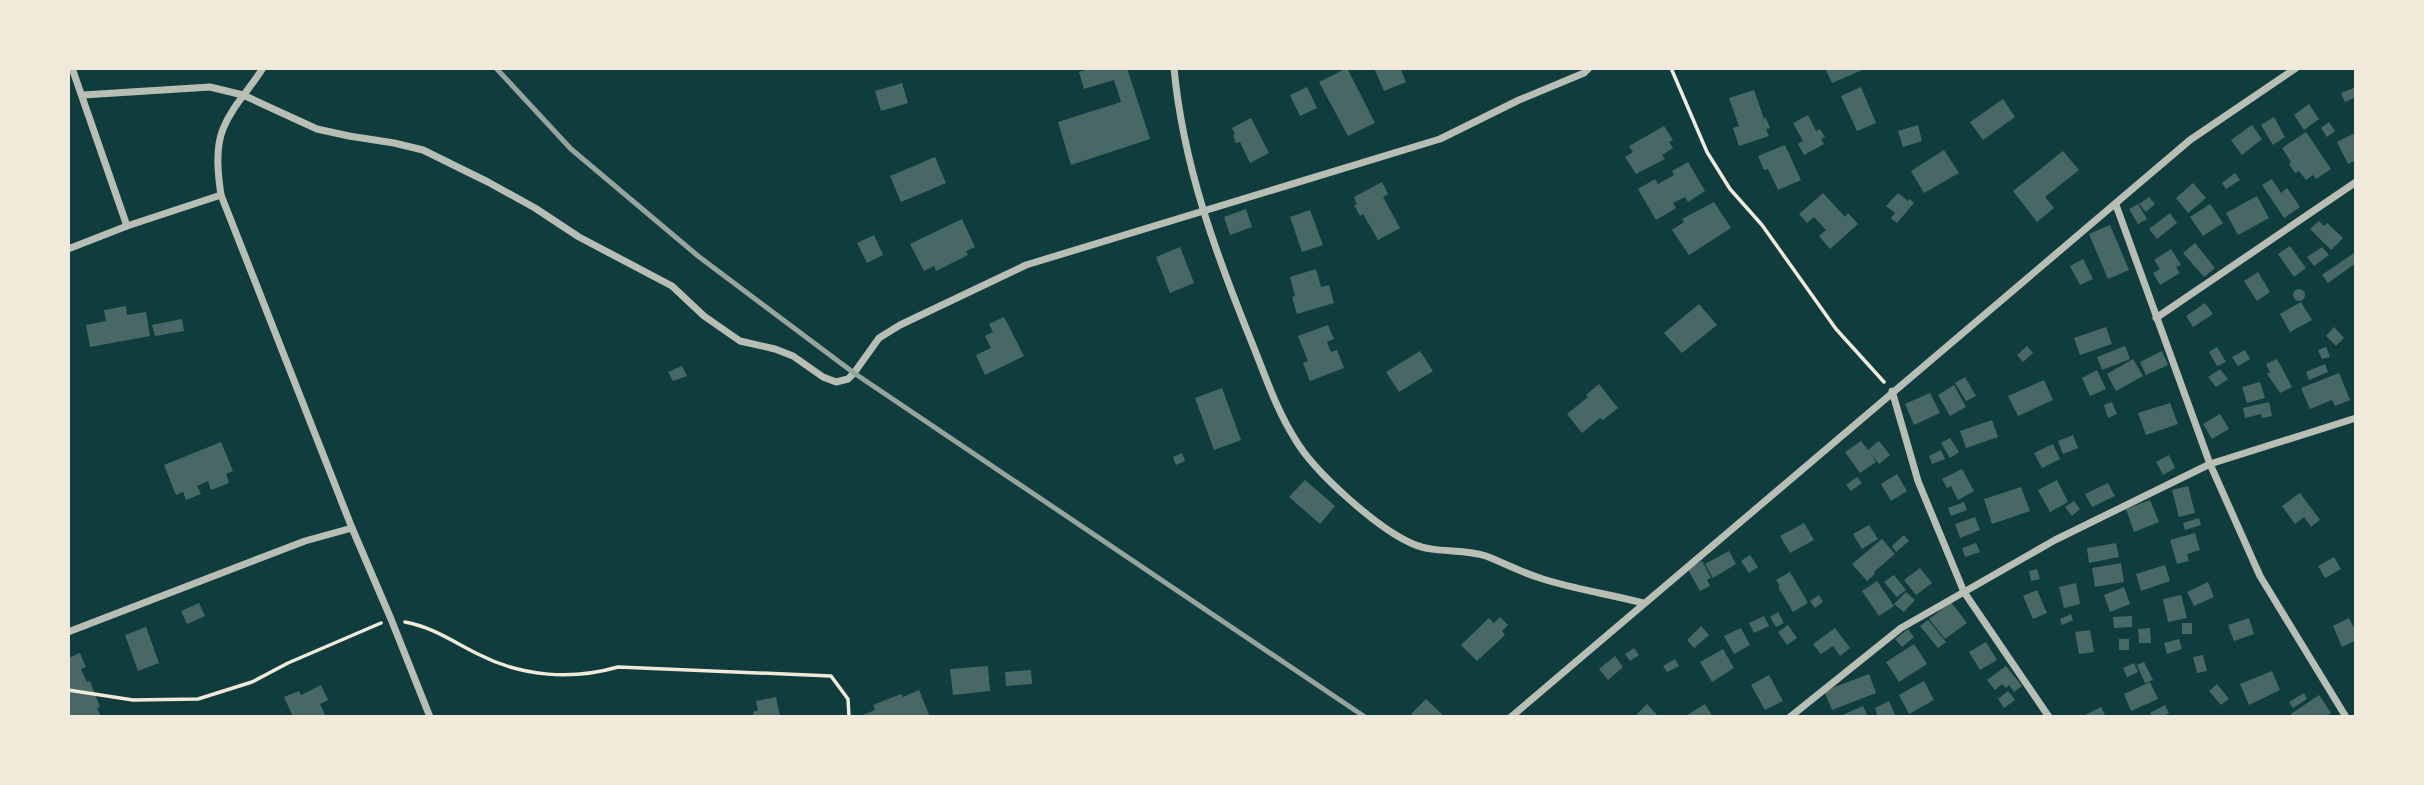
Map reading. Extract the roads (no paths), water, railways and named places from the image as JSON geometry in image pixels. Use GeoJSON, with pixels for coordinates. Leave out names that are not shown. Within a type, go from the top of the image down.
{"type":"FeatureCollection","features":[{"type":"Feature","properties":{"kind":"street"},"geometry":{"type":"LineString","coordinates":[[72,68],[127,226]]}},
{"type":"Feature","properties":{"kind":"street"},"geometry":{"type":"LineString","coordinates":[[263,68],[222,130],[218,170],[220,195],[430,717]]}},
{"type":"Feature","properties":{"kind":"street"},"geometry":{"type":"LineString","coordinates":[[1174,68],[1182,130],[1202,212],[1278,408],[1296,442],[1363,512],[1414,545],[1485,556],[1542,579],[1643,603]]}},
{"type":"Feature","properties":{"kind":"street"},"geometry":{"type":"LineString","coordinates":[[83,95],[210,87],[243,95],[317,129],[394,143],[434,155],[488,182],[579,237],[672,286],[713,322],[740,341],[775,348],[793,356],[822,377],[836,382],[848,379],[879,338],[900,325],[1026,265],[1440,139],[1518,100],[1584,73],[1589,68]]}},
{"type":"Feature","properties":{"kind":"street"},"geometry":{"type":"LineString","coordinates":[[1511,717],[2190,140],[2296,68]]}},
{"type":"Feature","properties":{"kind":"street"},"geometry":{"type":"LineString","coordinates":[[2156,318],[2356,182]]}},
{"type":"Feature","properties":{"kind":"street"},"geometry":{"type":"LineString","coordinates":[[68,249],[220,195]]}},
{"type":"Feature","properties":{"kind":"street"},"geometry":{"type":"LineString","coordinates":[[2116,205],[2210,464],[2260,576],[2346,717]]}},
{"type":"Feature","properties":{"kind":"street"},"geometry":{"type":"LineString","coordinates":[[1892,391],[1918,481],[1965,592],[2049,717]]}},
{"type":"Feature","properties":{"kind":"street"},"geometry":{"type":"LineString","coordinates":[[1790,717],[1901,628],[2055,540],[2210,464],[2356,418]]}},
{"type":"Feature","properties":{"kind":"street"},"geometry":{"type":"LineString","coordinates":[[68,632],[305,541],[352,528]]}},
{"type":"Feature","properties":{"kind":"railway"},"geometry":{"type":"LineString","coordinates":[[496,68],[571,149],[698,256],[854,373],[1365,717]]}}]}
